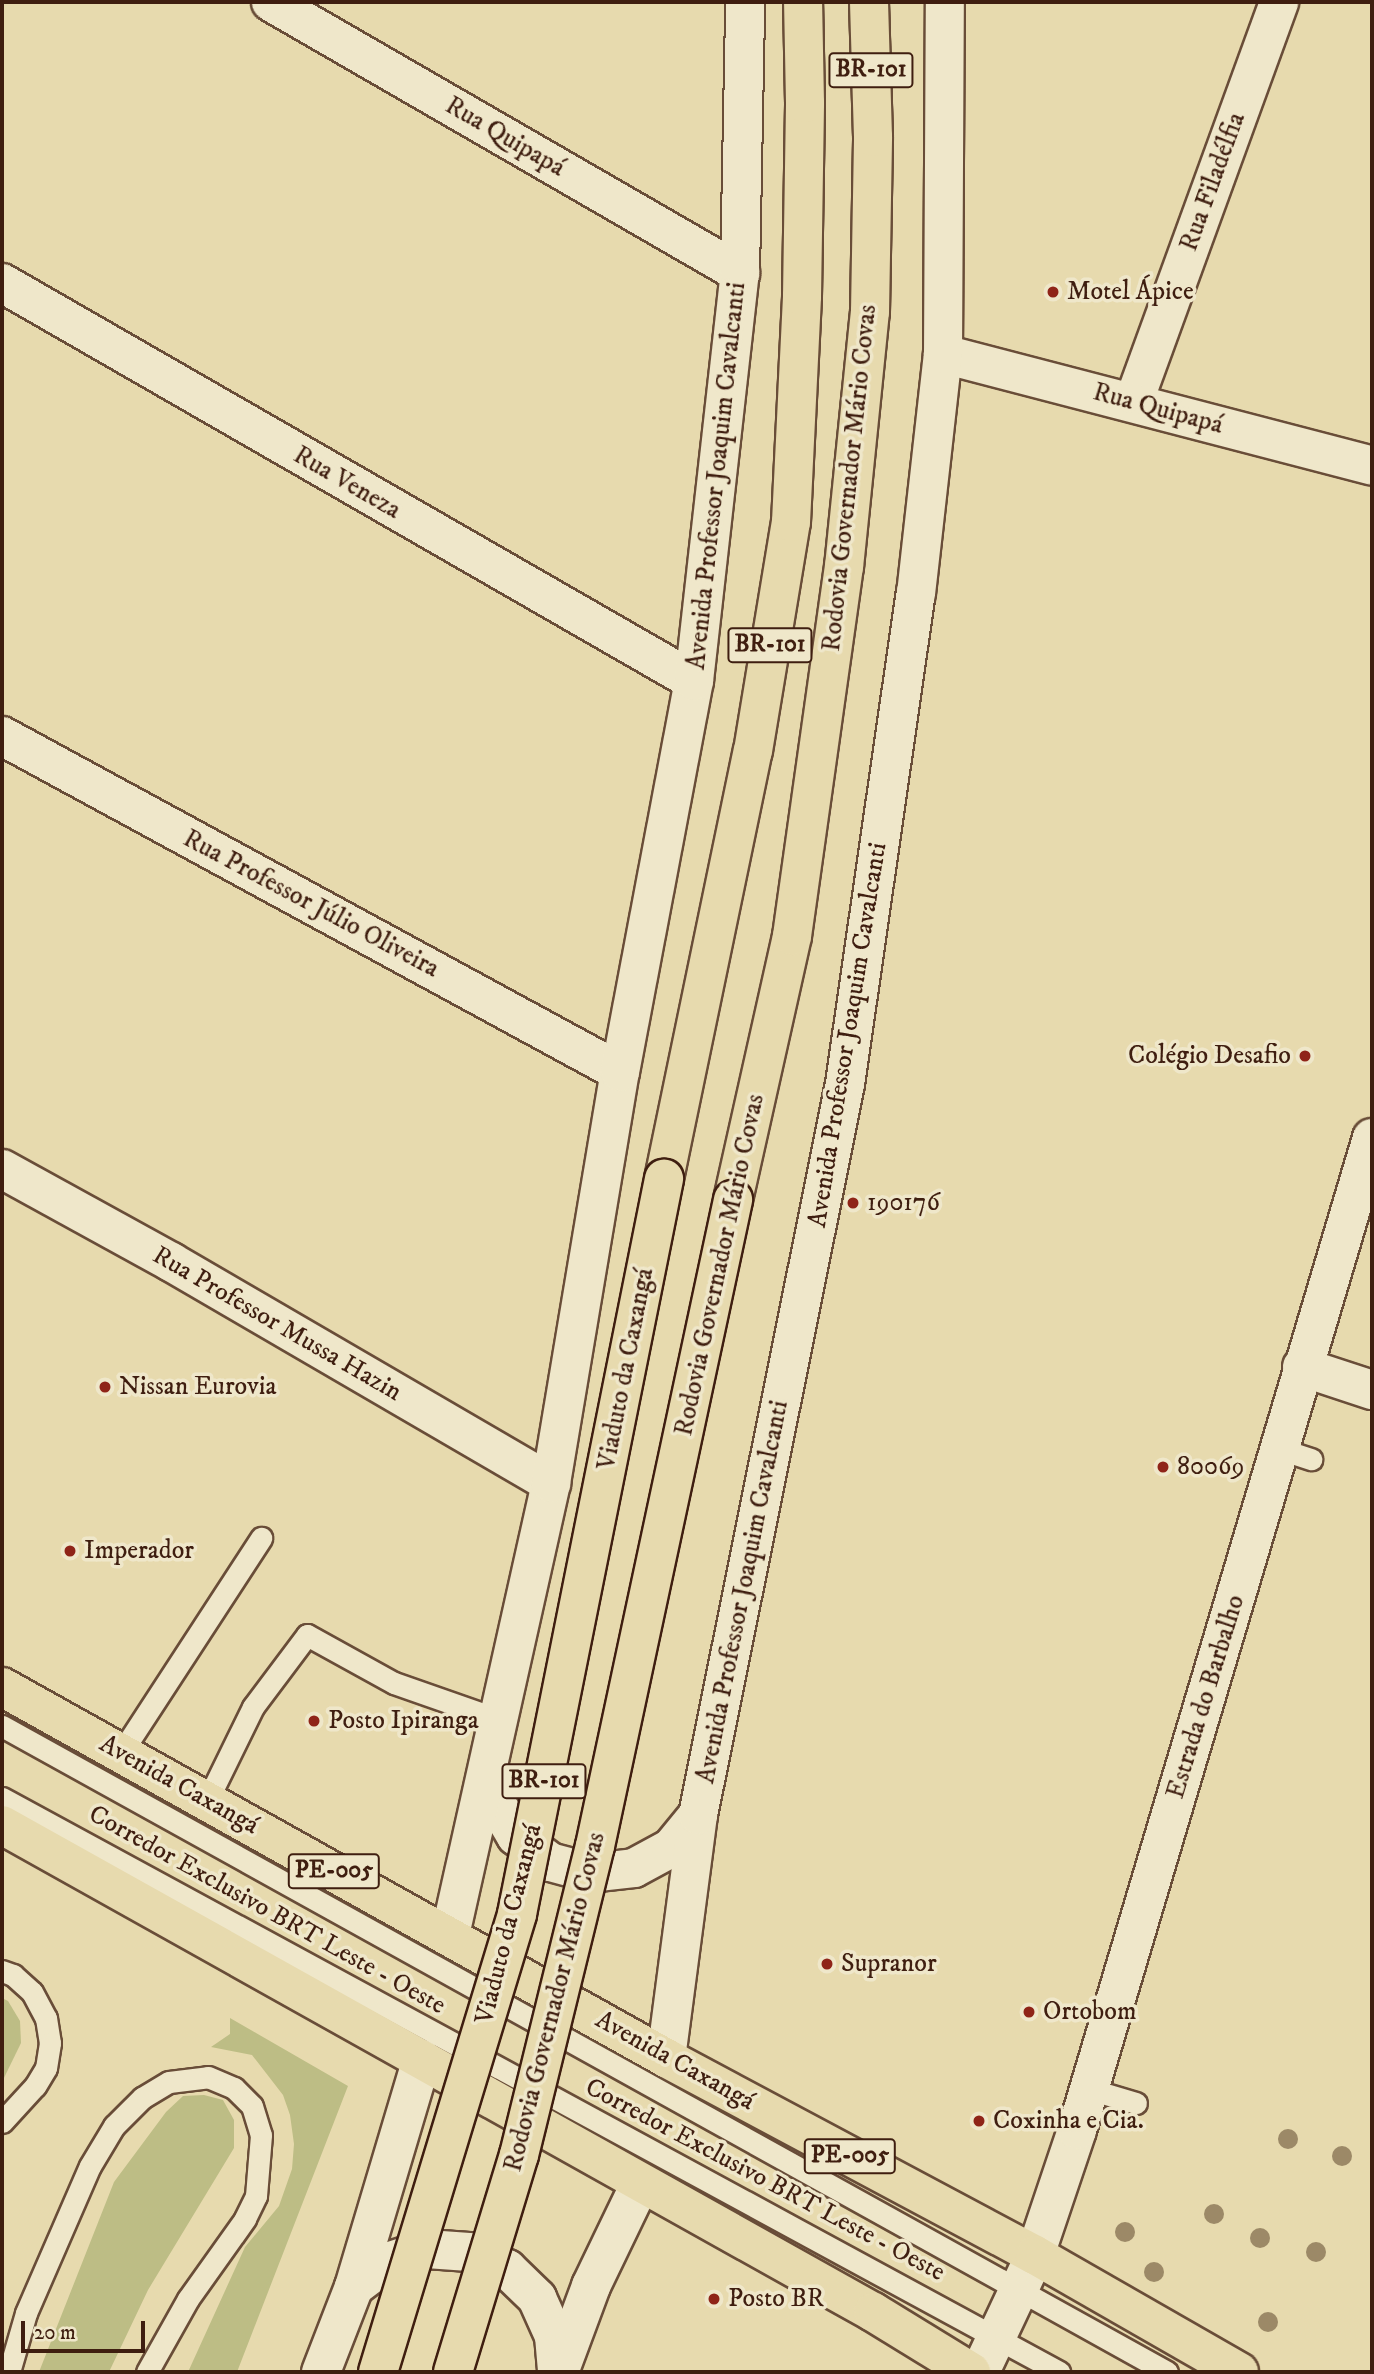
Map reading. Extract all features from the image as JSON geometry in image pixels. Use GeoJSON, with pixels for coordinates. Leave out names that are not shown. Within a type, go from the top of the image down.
{"type":"FeatureCollection","features":[{"type":"Feature","properties":{"kind":"main road","name":"Rua Quipapá"},"geometry":{"type":"LineString","coordinates":[[271,2],[740,273]]}},
{"type":"Feature","properties":{"kind":"main road","name":"Avenida Professor Joaquim Cavalcanti"},"geometry":{"type":"LineString","coordinates":[[450,1935],[487,1758],[551,1483],[620,1072],[694,681],[740,273],[745,2]]}},
{"type":"Feature","properties":{"kind":"main road"},"geometry":{"type":"LineString","coordinates":[[778,2],[805,103]]}},
{"type":"Feature","properties":{"kind":"main road","name":"BR-101"},"geometry":{"type":"LineString","coordinates":[[803,2],[805,103]]}},
{"type":"Feature","properties":{"kind":"main road","name":"BR-101"},"geometry":{"type":"LineString","coordinates":[[869,2],[873,137]]}},
{"type":"Feature","properties":{"kind":"main road"},"geometry":{"type":"LineString","coordinates":[[873,137],[885,2]]}},
{"type":"Feature","properties":{"kind":"main road","name":"Avenida Professor Joaquim Cavalcanti"},"geometry":{"type":"LineString","coordinates":[[666,2058],[698,1815],[845,1084],[916,594],[943,354],[945,2]]}},
{"type":"Feature","properties":{"kind":"main road","name":"Rua Filadélfia"},"geometry":{"type":"LineString","coordinates":[[1134,401],[1279,2]]}},
{"type":"Feature","properties":{"kind":"main road","name":"Rodovia Governador Mário Covas"},"geometry":{"type":"LineString","coordinates":[[664,1178],[753,751],[790,522],[802,296],[805,103]]}},
{"type":"Feature","properties":{"kind":"main road","name":"Rodovia Governador Mário Covas"},"geometry":{"type":"LineString","coordinates":[[453,2372],[519,2155],[595,1846],[792,936],[844,567],[870,312],[873,137]]}},
{"type":"Feature","properties":{"kind":"main road","name":"Rua Veneza"},"geometry":{"type":"LineString","coordinates":[[2,283],[694,681]]}},
{"type":"Feature","properties":{"kind":"main road","name":"Rua Quipapá"},"geometry":{"type":"LineString","coordinates":[[943,354],[1134,401],[1372,466]]}},
{"type":"Feature","properties":{"kind":"main road","name":"Rua Professor Júlio Oliveira"},"geometry":{"type":"LineString","coordinates":[[2,736],[620,1072]]}},
{"type":"Feature","properties":{"kind":"main road","name":"Estrada do Barbalho"},"geometry":{"type":"LineString","coordinates":[[980,2372],[1028,2272],[1296,1454],[1303,1367],[1372,1138]]}},
{"type":"Feature","properties":{"kind":"main road","name":"Rua Professor Mussa Hazin"},"geometry":{"type":"LineString","coordinates":[[2,1169],[171,1262],[551,1483]]}},
{"type":"Feature","properties":{"kind":"main road","name":"Viaduto da Caxangá"},"geometry":{"type":"LineString","coordinates":[[378,2372],[517,1914],[664,1178]]}},
{"type":"Feature","properties":{"kind":"main road"},"geometry":{"type":"LineString","coordinates":[[1303,1367],[1372,1390]]}},
{"type":"Feature","properties":{"kind":"main road","name":"Avenida Caxangá"},"geometry":{"type":"LineString","coordinates":[[2,1686],[666,2058],[1028,2272],[1239,2372]]}},
{"type":"Feature","properties":{"kind":"main road"},"geometry":{"type":"LineString","coordinates":[[487,1758],[494,1799],[516,1836],[550,1861],[591,1873],[634,1868],[653,1858],[671,1848],[698,1815]]}},
{"type":"Feature","properties":{"kind":"main road"},"geometry":{"type":"LineString","coordinates":[[2,1825],[873,2312],[971,2372]]}},
{"type":"Feature","properties":{"kind":"main road"},"geometry":{"type":"LineString","coordinates":[[321,2372],[354,2287],[422,2059]]}},
{"type":"Feature","properties":{"kind":"main road"},"geometry":{"type":"LineString","coordinates":[[558,2372],[591,2286],[640,2184]]}},
{"type":"Feature","properties":{"kind":"main road"},"geometry":{"type":"LineString","coordinates":[[354,2287],[387,2262],[427,2249],[469,2252],[507,2269],[537,2298],[554,2336],[558,2372]]}},
{"type":"Feature","properties":{"kind":"lane"},"geometry":{"type":"LineString","coordinates":[[121,1753],[261,1538]]}},
{"type":"Feature","properties":{"kind":"lane"},"geometry":{"type":"LineString","coordinates":[[207,1801],[253,1707],[307,1636],[394,1683],[497,1719]]}},
{"type":"Feature","properties":{"kind":"lane","name":"Corredor Exclusivo BRT Leste - Oeste"},"geometry":{"type":"LineString","coordinates":[[2,1726],[1028,2272],[1167,2372]]}},
{"type":"Feature","properties":{"kind":"lane","name":"Corredor Exclusivo BRT Leste - Oeste"},"geometry":{"type":"LineString","coordinates":[[2,1797],[1059,2372]]}},
{"type":"Feature","properties":{"kind":"lane"},"geometry":{"type":"LineString","coordinates":[[2,1970],[13,1975],[32,1992],[46,2018],[50,2043],[46,2068],[35,2086],[2,2122]]}},
{"type":"Feature","properties":{"kind":"lane"},"geometry":{"type":"LineString","coordinates":[[9,2372],[26,2313],[90,2166],[114,2126],[142,2098],[169,2082],[208,2077],[234,2088],[252,2106],[261,2135],[256,2196],[246,2219],[188,2299],[146,2372]]}},
{"type":"Feature","properties":{"kind":"lane"},"geometry":{"type":"LineString","coordinates":[[1089,2089],[1136,2103]]}},
{"type":"Feature","properties":{"kind":"green space"},"geometry":{"type":"Polygon","coordinates":[[[2,1998],[8,2001],[20,2021],[21,2043],[2,2082],[2,1998]]]}},
{"type":"Feature","properties":{"kind":"green space"},"geometry":{"type":"Polygon","coordinates":[[[230,2018],[348,2086],[237,2372],[188,2372],[245,2247],[279,2206],[292,2169],[294,2144],[290,2115],[283,2095],[252,2055],[211,2047],[230,2034],[230,2018]]]}},
{"type":"Feature","properties":{"kind":"green space"},"geometry":{"type":"Polygon","coordinates":[[[204,2095],[223,2100],[234,2120],[234,2148],[148,2290],[109,2372],[39,2372],[114,2182],[166,2112],[183,2096],[204,2095]]]}},
{"type":"Feature","properties":{"kind":"place","name":"Motel Ápice"},"geometry":{"type":"Point","coordinates":[1053,292]}},
{"type":"Feature","properties":{"kind":"place","name":"Colégio Desafio"},"geometry":{"type":"Point","coordinates":[1305,1056]}},
{"type":"Feature","properties":{"kind":"place","name":"190176"},"geometry":{"type":"Point","coordinates":[853,1203]}},
{"type":"Feature","properties":{"kind":"place","name":"Nissan Eurovia"},"geometry":{"type":"Point","coordinates":[105,1387]}},
{"type":"Feature","properties":{"kind":"place","name":"80069"},"geometry":{"type":"Point","coordinates":[1163,1467]}},
{"type":"Feature","properties":{"kind":"place","name":"Imperador"},"geometry":{"type":"Point","coordinates":[70,1551]}},
{"type":"Feature","properties":{"kind":"place","name":"Posto Ipiranga"},"geometry":{"type":"Point","coordinates":[314,1721]}},
{"type":"Feature","properties":{"kind":"place","name":"Supranor"},"geometry":{"type":"Point","coordinates":[827,1964]}},
{"type":"Feature","properties":{"kind":"place","name":"Ortobom"},"geometry":{"type":"Point","coordinates":[1029,2012]}},
{"type":"Feature","properties":{"kind":"place","name":"Coxinha e Cia."},"geometry":{"type":"Point","coordinates":[979,2121]}},
{"type":"Feature","properties":{"kind":"place","name":"Posto BR"},"geometry":{"type":"Point","coordinates":[714,2299]}}]}
